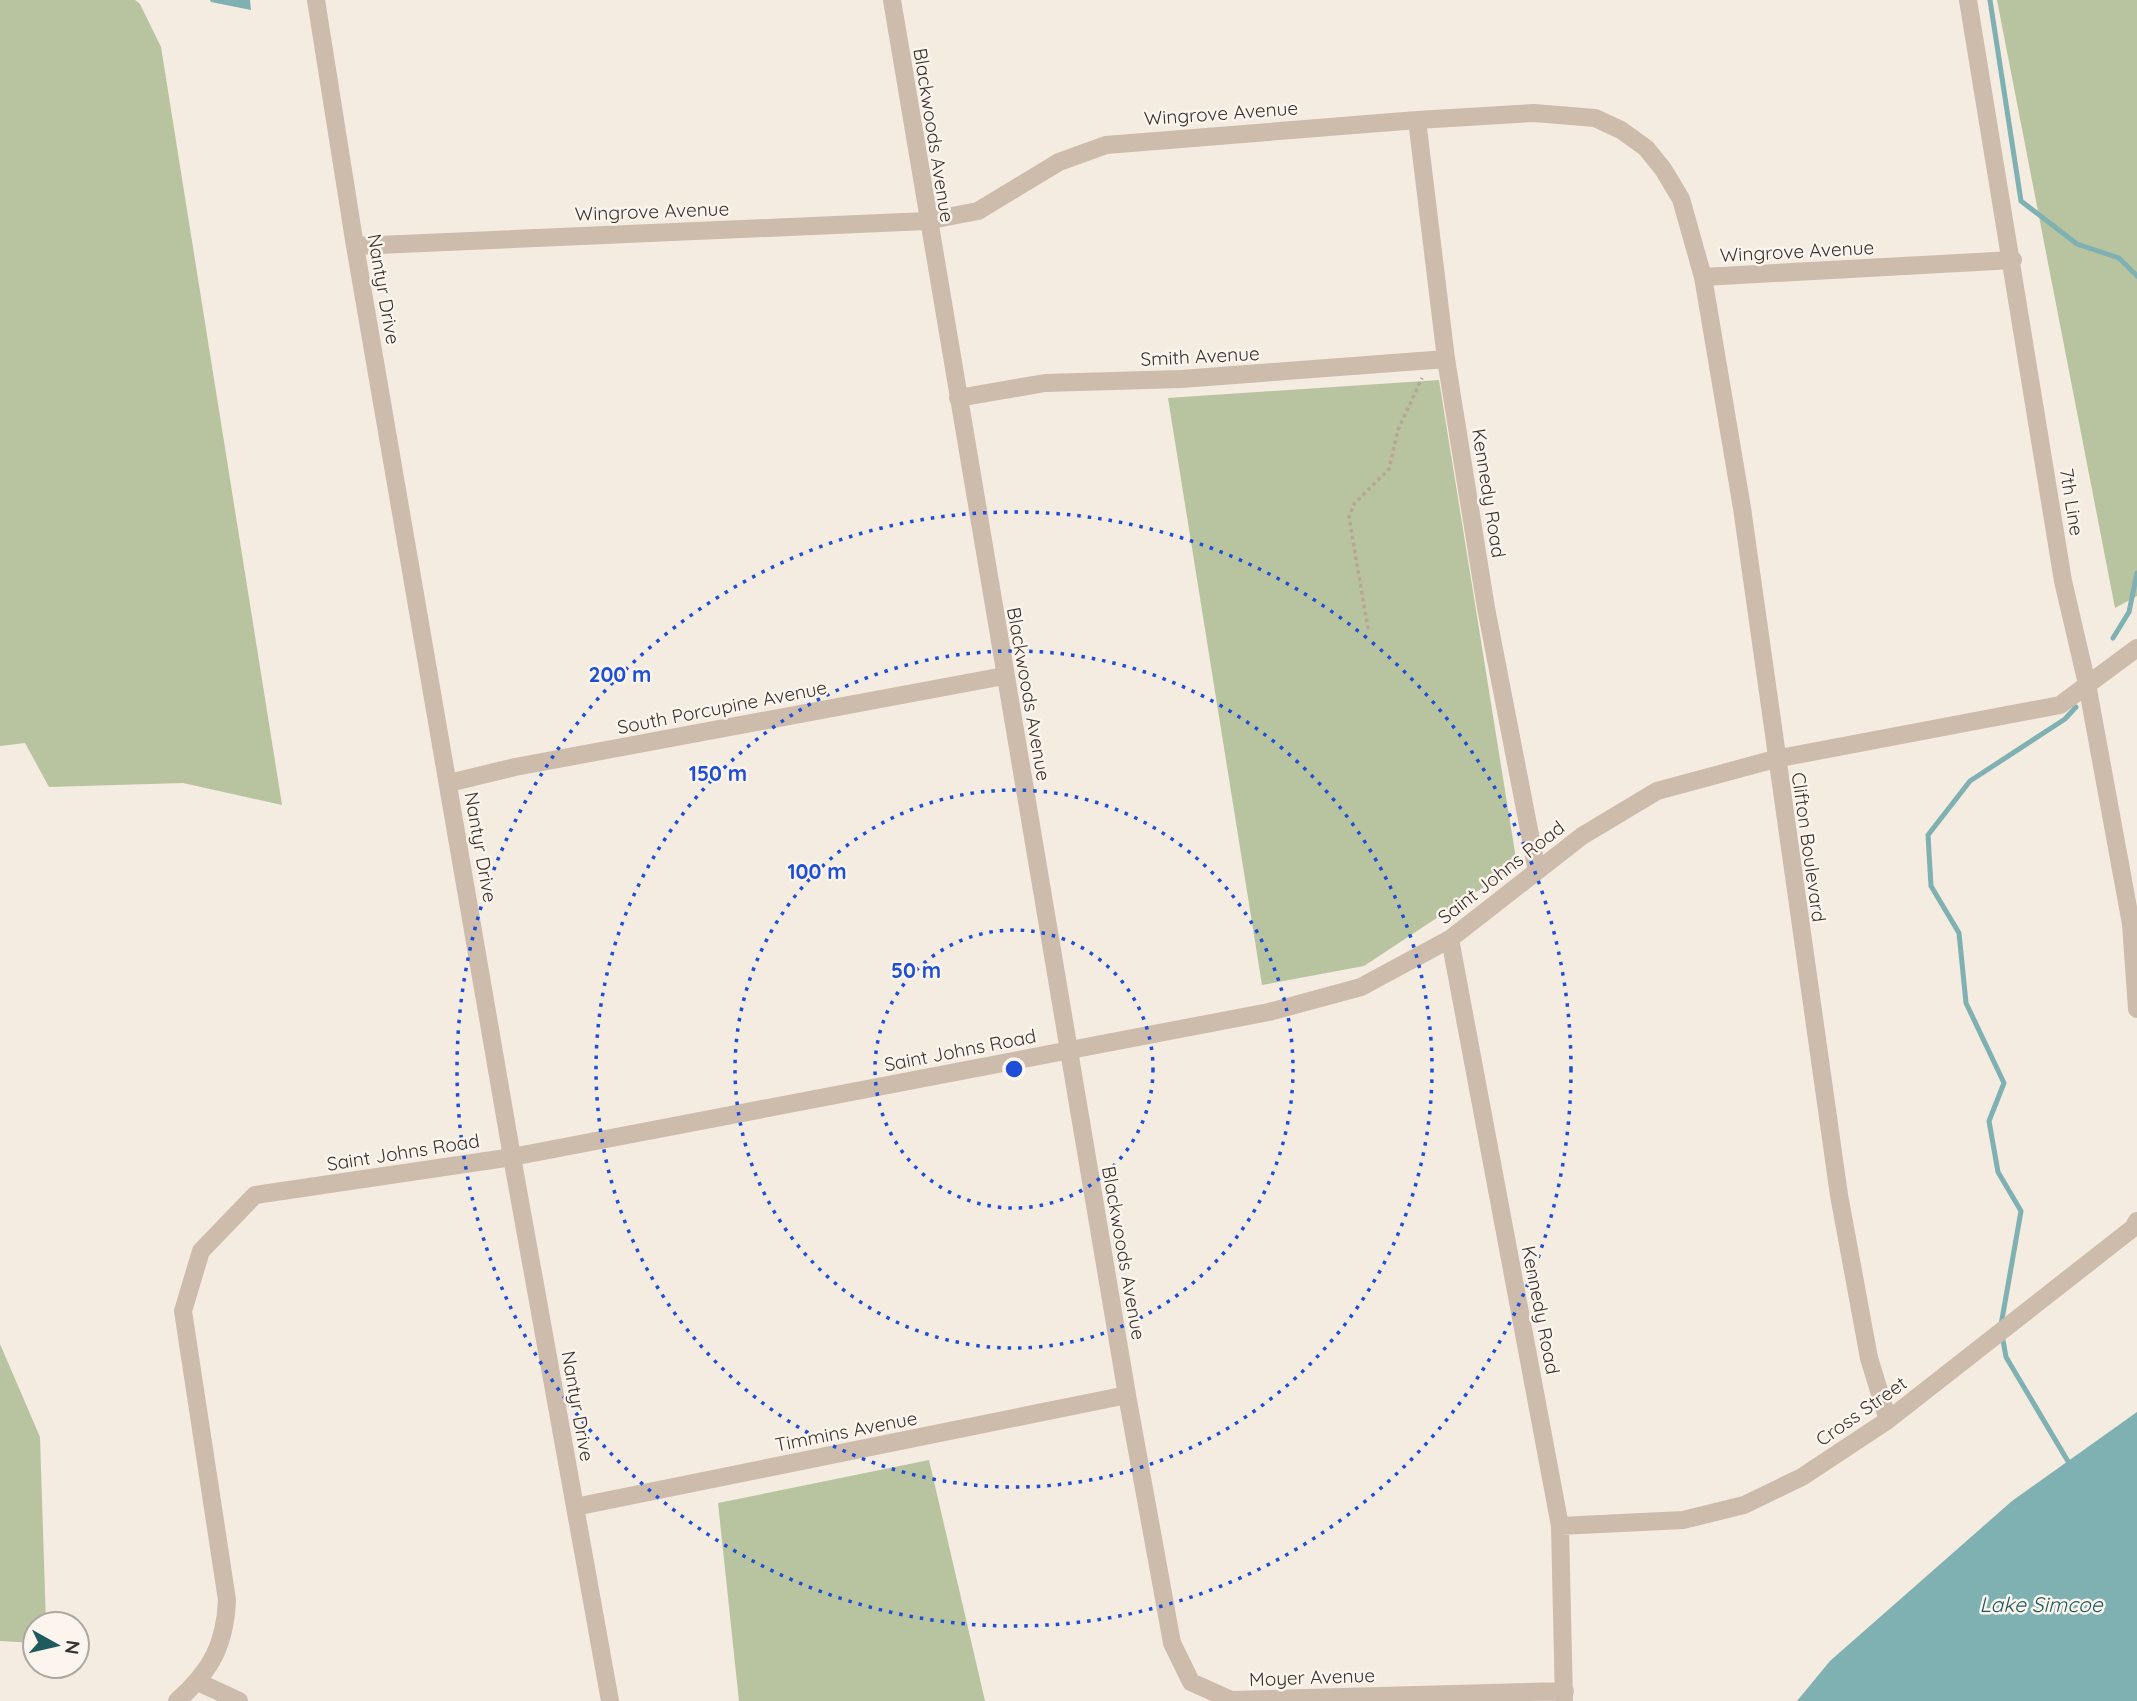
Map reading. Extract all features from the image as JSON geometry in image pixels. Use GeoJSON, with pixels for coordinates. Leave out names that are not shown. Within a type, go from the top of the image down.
{"type":"FeatureCollection","features":[{"type":"Feature","properties":{"kind":"street","name":"Nantyr Drive"},"geometry":{"type":"LineString","coordinates":[[316,0],[355,246],[512,1157],[610,1701]]}},
{"type":"Feature","properties":{"kind":"street","name":"Blackwoods Avenue"},"geometry":{"type":"LineString","coordinates":[[891,0],[926,221],[1126,1395]]}},
{"type":"Feature","properties":{"kind":"street","name":"7th Line"},"geometry":{"type":"LineString","coordinates":[[1968,0],[2063,582],[2087,684],[2134,924],[2137,1009]]}},
{"type":"Feature","properties":{"kind":"street","name":"Wingrove Avenue"},"geometry":{"type":"LineString","coordinates":[[355,246],[926,221],[978,211],[1059,162],[1106,145],[1417,120],[1565,113],[1595,118],[1621,130],[1646,148],[1681,199],[1703,277],[2012,260]]}},
{"type":"Feature","properties":{"kind":"street","name":"Kennedy Road"},"geometry":{"type":"LineString","coordinates":[[1417,120],[1437,360],[1537,871]]}},
{"type":"Feature","properties":{"kind":"street","name":"Clifton Boulevard"},"geometry":{"type":"LineString","coordinates":[[1703,277],[1742,508],[1775,759],[1839,1195],[1869,1358],[1888,1420]]}},
{"type":"Feature","properties":{"kind":"street","name":"Smith Avenue"},"geometry":{"type":"LineString","coordinates":[[958,398],[1045,383],[1181,379],[1437,360]]}},
{"type":"Feature","properties":{"kind":"street","name":"Saint Johns Road"},"geometry":{"type":"LineString","coordinates":[[177,1701],[198,1682],[216,1654],[226,1628],[228,1600],[183,1311],[201,1251],[255,1195],[512,1157],[1269,1012],[1361,986],[1450,939],[1582,835],[1657,791],[1775,759],[2060,705],[2137,648]]}},
{"type":"Feature","properties":{"kind":"street","name":"South Porcupine Avenue"},"geometry":{"type":"LineString","coordinates":[[449,783],[515,767],[1004,676]]}},
{"type":"Feature","properties":{"kind":"street","name":"Kennedy Road"},"geometry":{"type":"LineString","coordinates":[[1450,939],[1560,1526],[1564,1696]]}},
{"type":"Feature","properties":{"kind":"street","name":"Cross Street"},"geometry":{"type":"LineString","coordinates":[[1560,1526],[1682,1520],[1744,1505],[1802,1477],[1888,1420],[2133,1228],[2137,1221]]}},
{"type":"Feature","properties":{"kind":"street","name":"Timmins Avenue"},"geometry":{"type":"LineString","coordinates":[[575,1507],[1126,1395]]}},
{"type":"Feature","properties":{"kind":"street","name":"Moyer Avenue"},"geometry":{"type":"LineString","coordinates":[[1126,1395],[1172,1643],[1191,1682],[1231,1700],[1564,1696]]}},
{"type":"Feature","properties":{"kind":"street"},"geometry":{"type":"LineString","coordinates":[[198,1682],[239,1701]]}},
{"type":"Feature","properties":{"kind":"path"},"geometry":{"type":"LineString","coordinates":[[1368,629],[1349,517],[1354,504],[1389,469],[1398,430],[1437,360]]}},
{"type":"Feature","properties":{"kind":"green space"},"geometry":{"type":"Polygon","coordinates":[[[0,0],[135,0],[140,4],[161,47],[282,805],[183,783],[49,787],[25,743],[0,746],[0,0]]]}},
{"type":"Feature","properties":{"kind":"green space"},"geometry":{"type":"Polygon","coordinates":[[[1997,0],[2137,0],[2137,596],[2115,608],[1997,0]]]}},
{"type":"Feature","properties":{"kind":"green space"},"geometry":{"type":"Polygon","coordinates":[[[1439,380],[1517,865],[1364,966],[1262,985],[1168,398],[1439,380]]]}},
{"type":"Feature","properties":{"kind":"green space"},"geometry":{"type":"Polygon","coordinates":[[[0,1344],[40,1437],[46,1610],[21,1610],[21,1642],[0,1641],[0,1344]]]}},
{"type":"Feature","properties":{"kind":"green space"},"geometry":{"type":"Polygon","coordinates":[[[929,1460],[985,1701],[739,1701],[718,1503],[929,1460]]]}},
{"type":"Feature","properties":{"kind":"water"},"geometry":{"type":"Polygon","coordinates":[[[210,0],[250,0],[251,10],[211,2],[210,0]]]}},
{"type":"Feature","properties":{"kind":"water","name":"Lake Simcoe"},"geometry":{"type":"Polygon","coordinates":[[[2137,1412],[2137,1701],[1797,1701],[1830,1661],[2012,1501],[2137,1412]]]}},
{"type":"Feature","properties":{"kind":"waterway"},"geometry":{"type":"LineString","coordinates":[[1990,0],[2021,201],[2077,244],[2119,258],[2137,276]]}},
{"type":"Feature","properties":{"kind":"waterway"},"geometry":{"type":"LineString","coordinates":[[2113,638],[2129,612],[2137,573]]}},
{"type":"Feature","properties":{"kind":"waterway"},"geometry":{"type":"LineString","coordinates":[[2001,1325],[2021,1211],[1998,1172],[1989,1121],[2004,1083],[1966,1003],[1959,933],[1931,886],[1928,835],[1970,781],[2065,719],[2076,707]]}},
{"type":"Feature","properties":{"kind":"waterway"},"geometry":{"type":"LineString","coordinates":[[2002,1335],[2006,1357],[2069,1463]]}}]}
